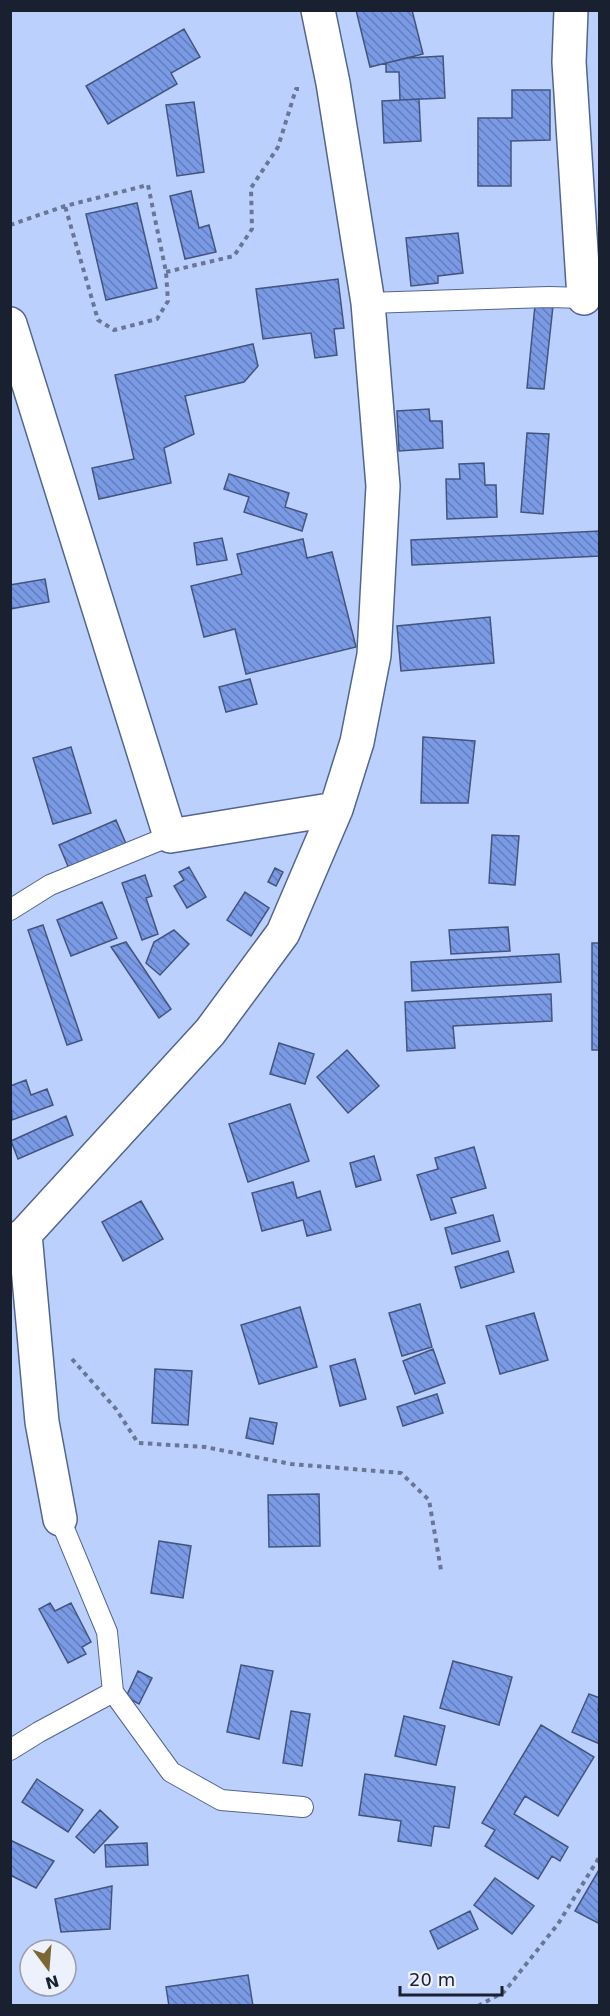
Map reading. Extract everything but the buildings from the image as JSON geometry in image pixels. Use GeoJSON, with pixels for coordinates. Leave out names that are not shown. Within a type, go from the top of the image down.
{"type":"FeatureCollection","features":[{"type":"Feature","properties":{"kind":"street"},"geometry":{"type":"LineString","coordinates":[[60,1519],[42,1422],[33,1316],[18,1239],[210,1032],[283,933],[336,809],[357,742],[374,655],[383,486],[368,303],[333,83],[318,10]]}},
{"type":"Feature","properties":{"kind":"street"},"geometry":{"type":"LineString","coordinates":[[571,10],[569,62],[584,298]]}},
{"type":"Feature","properties":{"kind":"street"},"geometry":{"type":"LineString","coordinates":[[10,324],[170,836],[336,809]]}},
{"type":"Feature","properties":{"kind":"lane"},"geometry":{"type":"LineString","coordinates":[[368,303],[549,297],[584,298]]}},
{"type":"Feature","properties":{"kind":"lane"},"geometry":{"type":"LineString","coordinates":[[10,910],[50,885],[170,836]]}},
{"type":"Feature","properties":{"kind":"lane"},"geometry":{"type":"LineString","coordinates":[[60,1519],[106,1632],[112,1692],[171,1772],[221,1800],[303,1807]]}},
{"type":"Feature","properties":{"kind":"lane"},"geometry":{"type":"LineString","coordinates":[[10,1750],[112,1692]]}},
{"type":"Feature","properties":{"kind":"path"},"geometry":{"type":"LineString","coordinates":[[166,272],[234,256],[252,229],[251,188],[278,147],[296,89],[333,83]]}},
{"type":"Feature","properties":{"kind":"path"},"geometry":{"type":"LineString","coordinates":[[10,225],[65,206],[148,185],[166,272],[168,301],[157,319],[114,330],[98,320],[65,206]]}},
{"type":"Feature","properties":{"kind":"path"},"geometry":{"type":"LineString","coordinates":[[33,1316],[116,1409],[138,1443],[205,1447],[291,1464],[401,1473],[429,1500],[441,1570]]}},
{"type":"Feature","properties":{"kind":"path"},"geometry":{"type":"LineString","coordinates":[[478,2006],[504,1992],[558,1924],[600,1856]]}}]}
